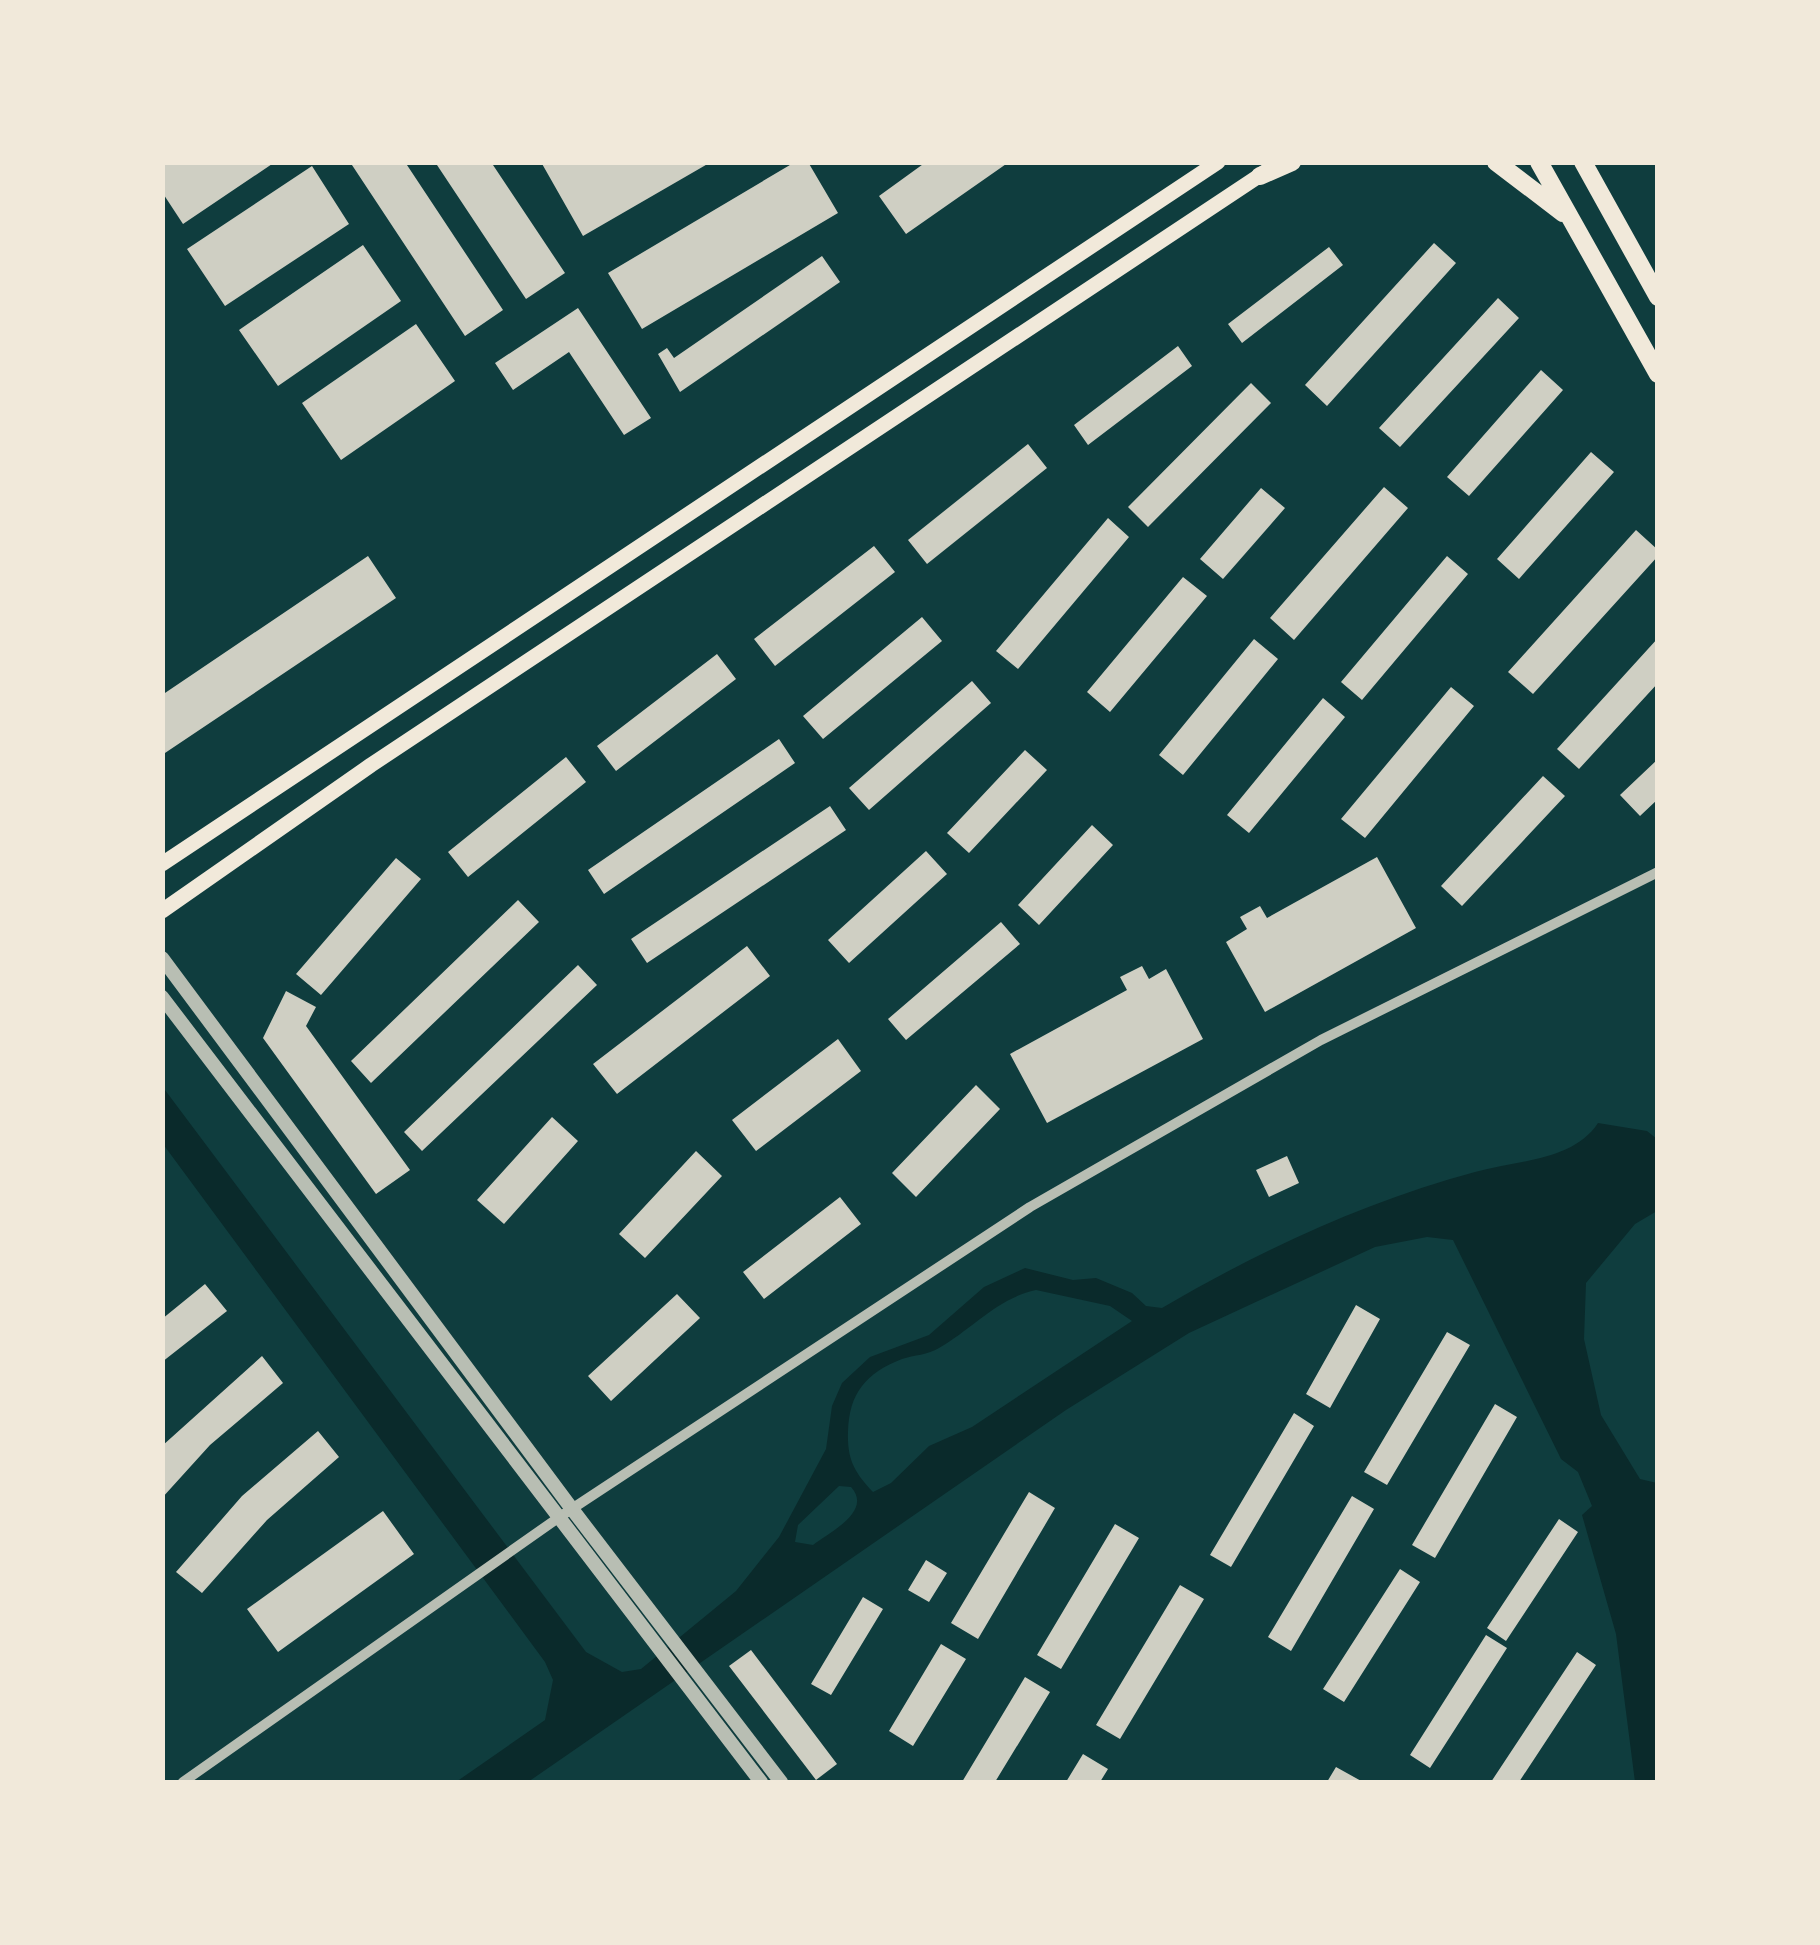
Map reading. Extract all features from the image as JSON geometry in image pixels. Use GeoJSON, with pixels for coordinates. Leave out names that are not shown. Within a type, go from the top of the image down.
{"type":"FeatureCollection","features":[{"type":"Feature","properties":{"kind":"main road"},"geometry":{"type":"LineString","coordinates":[[162,864],[1218,162]]}},
{"type":"Feature","properties":{"kind":"main road"},"geometry":{"type":"LineString","coordinates":[[162,910],[371,765],[1280,162]]}},
{"type":"Feature","properties":{"kind":"main road"},"geometry":{"type":"LineString","coordinates":[[1260,176],[1292,162]]}},
{"type":"Feature","properties":{"kind":"main road"},"geometry":{"type":"LineString","coordinates":[[1496,162],[1571,219]]}},
{"type":"Feature","properties":{"kind":"main road"},"geometry":{"type":"LineString","coordinates":[[1539,162],[1658,374]]}},
{"type":"Feature","properties":{"kind":"main road"},"geometry":{"type":"LineString","coordinates":[[1583,162],[1658,296]]}},
{"type":"Feature","properties":{"kind":"main road"},"geometry":{"type":"LineString","coordinates":[[1598,162],[1614,216]]}},
{"type":"Feature","properties":{"kind":"street"},"geometry":{"type":"LineString","coordinates":[[183,1782],[558,1518],[1030,1207],[1322,1040],[1658,872]]}},
{"type":"Feature","properties":{"kind":"street"},"geometry":{"type":"LineString","coordinates":[[162,958],[572,1510],[781,1782]]}},
{"type":"Feature","properties":{"kind":"street"},"geometry":{"type":"LineString","coordinates":[[162,996],[761,1782]]}},
{"type":"Feature","properties":{"kind":"water"},"geometry":{"type":"Polygon","coordinates":[[[162,1086],[586,1652],[622,1672],[641,1669],[736,1591],[779,1537],[826,1449],[832,1406],[842,1383],[870,1357],[929,1335],[984,1287],[1025,1268],[1073,1280],[1096,1278],[1132,1293],[1146,1306],[1162,1308],[1237,1266],[1353,1213],[1434,1184],[1559,1152],[1587,1136],[1598,1123],[1647,1131],[1657,1139],[1657,1211],[1635,1224],[1586,1283],[1584,1339],[1601,1415],[1640,1479],[1657,1483],[1657,1782],[1635,1782],[1616,1634],[1582,1515],[1592,1506],[1578,1472],[1561,1459],[1453,1240],[1427,1237],[1375,1247],[1189,1333],[1066,1410],[528,1782],[456,1782],[545,1720],[553,1680],[545,1662],[163,1144],[162,1086]],[[1036,1290],[997,1307],[935,1350],[889,1365],[862,1386],[849,1418],[849,1451],[857,1472],[873,1492],[891,1483],[929,1446],[972,1427],[1132,1321],[1110,1306],[1036,1290]],[[839,1486],[798,1525],[795,1542],[813,1545],[847,1520],[857,1504],[856,1496],[851,1487],[839,1486]]]}},
{"type":"Feature","properties":{"kind":"building"},"geometry":{"type":"Polygon","coordinates":[[[162,162],[275,162],[183,224],[162,192],[162,162]]]}},
{"type":"Feature","properties":{"kind":"building"},"geometry":{"type":"Polygon","coordinates":[[[350,162],[405,162],[503,310],[465,336],[350,162]]]}},
{"type":"Feature","properties":{"kind":"building"},"geometry":{"type":"Polygon","coordinates":[[[435,162],[491,162],[565,273],[526,299],[435,162]]]}},
{"type":"Feature","properties":{"kind":"building"},"geometry":{"type":"Polygon","coordinates":[[[541,162],[711,162],[583,236],[541,162]]]}},
{"type":"Feature","properties":{"kind":"building"},"geometry":{"type":"Polygon","coordinates":[[[795,162],[808,162],[838,213],[642,329],[608,273],[795,162]]]}},
{"type":"Feature","properties":{"kind":"building"},"geometry":{"type":"Polygon","coordinates":[[[926,162],[1009,162],[906,234],[879,196],[926,162]]]}},
{"type":"Feature","properties":{"kind":"building"},"geometry":{"type":"Polygon","coordinates":[[[312,166],[349,224],[225,306],[187,249],[312,166]]]}},
{"type":"Feature","properties":{"kind":"building"},"geometry":{"type":"Polygon","coordinates":[[[1434,243],[1456,263],[1327,406],[1305,385],[1434,243]]]}},
{"type":"Feature","properties":{"kind":"building"},"geometry":{"type":"Polygon","coordinates":[[[363,245],[401,301],[278,386],[239,330],[363,245]]]}},
{"type":"Feature","properties":{"kind":"building"},"geometry":{"type":"Polygon","coordinates":[[[1329,247],[1343,265],[1242,343],[1228,324],[1329,247]]]}},
{"type":"Feature","properties":{"kind":"building"},"geometry":{"type":"Polygon","coordinates":[[[822,256],[840,282],[680,392],[658,354],[667,348],[674,358],[822,256]]]}},
{"type":"Feature","properties":{"kind":"building"},"geometry":{"type":"Polygon","coordinates":[[[1498,298],[1519,318],[1400,447],[1379,428],[1498,298]]]}},
{"type":"Feature","properties":{"kind":"building"},"geometry":{"type":"Polygon","coordinates":[[[578,308],[651,418],[624,435],[569,352],[513,390],[495,363],[578,308]]]}},
{"type":"Feature","properties":{"kind":"building"},"geometry":{"type":"Polygon","coordinates":[[[416,324],[455,381],[341,460],[302,403],[416,324]]]}},
{"type":"Feature","properties":{"kind":"building"},"geometry":{"type":"Polygon","coordinates":[[[1178,346],[1192,366],[1088,445],[1074,425],[1178,346]]]}},
{"type":"Feature","properties":{"kind":"building"},"geometry":{"type":"Polygon","coordinates":[[[1541,370],[1563,390],[1469,496],[1447,477],[1541,370]]]}},
{"type":"Feature","properties":{"kind":"building"},"geometry":{"type":"Polygon","coordinates":[[[1251,383],[1271,403],[1148,527],[1128,507],[1251,383]]]}},
{"type":"Feature","properties":{"kind":"building"},"geometry":{"type":"Polygon","coordinates":[[[1028,444],[1047,468],[927,564],[908,540],[1028,444]]]}},
{"type":"Feature","properties":{"kind":"building"},"geometry":{"type":"Polygon","coordinates":[[[1591,452],[1614,472],[1519,579],[1497,559],[1591,452]]]}},
{"type":"Feature","properties":{"kind":"building"},"geometry":{"type":"Polygon","coordinates":[[[1384,487],[1408,508],[1294,640],[1270,618],[1384,487]]]}},
{"type":"Feature","properties":{"kind":"building"},"geometry":{"type":"Polygon","coordinates":[[[1261,488],[1285,508],[1223,579],[1200,559],[1261,488]]]}},
{"type":"Feature","properties":{"kind":"building"},"geometry":{"type":"Polygon","coordinates":[[[1108,518],[1129,537],[1018,669],[996,651],[1108,518]]]}},
{"type":"Feature","properties":{"kind":"building"},"geometry":{"type":"Polygon","coordinates":[[[1636,530],[1658,550],[1658,556],[1533,694],[1508,672],[1636,530]]]}},
{"type":"Feature","properties":{"kind":"building"},"geometry":{"type":"Polygon","coordinates":[[[874,546],[895,572],[775,666],[754,639],[874,546]]]}},
{"type":"Feature","properties":{"kind":"building"},"geometry":{"type":"Polygon","coordinates":[[[368,556],[396,598],[162,755],[162,695],[368,556]]]}},
{"type":"Feature","properties":{"kind":"building"},"geometry":{"type":"Polygon","coordinates":[[[1447,556],[1468,574],[1362,700],[1341,682],[1447,556]]]}},
{"type":"Feature","properties":{"kind":"building"},"geometry":{"type":"Polygon","coordinates":[[[1183,577],[1207,596],[1110,712],[1087,692],[1183,577]]]}},
{"type":"Feature","properties":{"kind":"building"},"geometry":{"type":"Polygon","coordinates":[[[922,617],[942,641],[823,739],[803,716],[922,617]]]}},
{"type":"Feature","properties":{"kind":"building"},"geometry":{"type":"Polygon","coordinates":[[[1658,638],[1658,683],[1579,769],[1557,749],[1658,638]]]}},
{"type":"Feature","properties":{"kind":"building"},"geometry":{"type":"Polygon","coordinates":[[[1254,639],[1278,659],[1183,775],[1159,755],[1254,639]]]}},
{"type":"Feature","properties":{"kind":"building"},"geometry":{"type":"Polygon","coordinates":[[[717,654],[736,679],[616,771],[597,746],[717,654]]]}},
{"type":"Feature","properties":{"kind":"building"},"geometry":{"type":"Polygon","coordinates":[[[972,681],[991,703],[869,810],[849,788],[972,681]]]}},
{"type":"Feature","properties":{"kind":"building"},"geometry":{"type":"Polygon","coordinates":[[[1451,687],[1474,706],[1365,838],[1341,819],[1451,687]]]}},
{"type":"Feature","properties":{"kind":"building"},"geometry":{"type":"Polygon","coordinates":[[[1323,698],[1345,717],[1249,833],[1227,815],[1323,698]]]}},
{"type":"Feature","properties":{"kind":"building"},"geometry":{"type":"Polygon","coordinates":[[[779,739],[795,763],[604,894],[588,870],[779,739]]]}},
{"type":"Feature","properties":{"kind":"building"},"geometry":{"type":"Polygon","coordinates":[[[1025,750],[1047,770],[969,853],[947,833],[1025,750]]]}},
{"type":"Feature","properties":{"kind":"building"},"geometry":{"type":"Polygon","coordinates":[[[566,757],[586,782],[468,877],[448,852],[566,757]]]}},
{"type":"Feature","properties":{"kind":"building"},"geometry":{"type":"Polygon","coordinates":[[[1658,759],[1658,799],[1640,816],[1620,795],[1658,759]]]}},
{"type":"Feature","properties":{"kind":"building"},"geometry":{"type":"Polygon","coordinates":[[[1543,776],[1565,796],[1462,906],[1441,886],[1543,776]]]}},
{"type":"Feature","properties":{"kind":"building"},"geometry":{"type":"Polygon","coordinates":[[[830,806],[846,830],[647,963],[631,939],[830,806]]]}},
{"type":"Feature","properties":{"kind":"building"},"geometry":{"type":"Polygon","coordinates":[[[1092,825],[1113,845],[1039,925],[1018,905],[1092,825]]]}},
{"type":"Feature","properties":{"kind":"building"},"geometry":{"type":"Polygon","coordinates":[[[926,851],[947,874],[849,963],[828,940],[926,851]]]}},
{"type":"Feature","properties":{"kind":"building"},"geometry":{"type":"Polygon","coordinates":[[[1377,857],[1416,928],[1265,1012],[1226,942],[1247,929],[1240,917],[1260,906],[1267,918],[1377,857]]]}},
{"type":"Feature","properties":{"kind":"building"},"geometry":{"type":"Polygon","coordinates":[[[396,858],[421,879],[321,995],[296,974],[396,858]]]}},
{"type":"Feature","properties":{"kind":"building"},"geometry":{"type":"Polygon","coordinates":[[[518,900],[539,922],[371,1083],[351,1061],[518,900]]]}},
{"type":"Feature","properties":{"kind":"building"},"geometry":{"type":"Polygon","coordinates":[[[1001,922],[1020,944],[906,1040],[888,1019],[1001,922]]]}},
{"type":"Feature","properties":{"kind":"building"},"geometry":{"type":"Polygon","coordinates":[[[747,946],[770,976],[617,1094],[593,1064],[747,946]]]}},
{"type":"Feature","properties":{"kind":"building"},"geometry":{"type":"Polygon","coordinates":[[[578,965],[597,985],[422,1151],[404,1132],[578,965]]]}},
{"type":"Feature","properties":{"kind":"building"},"geometry":{"type":"Polygon","coordinates":[[[1142,966],[1149,979],[1166,969],[1203,1039],[1047,1123],[1010,1054],[1127,990],[1120,977],[1142,966]]]}},
{"type":"Feature","properties":{"kind":"building"},"geometry":{"type":"Polygon","coordinates":[[[286,991],[316,1007],[306,1026],[410,1170],[376,1194],[263,1038],[286,991]]]}},
{"type":"Feature","properties":{"kind":"building"},"geometry":{"type":"Polygon","coordinates":[[[838,1039],[861,1071],[756,1151],[732,1120],[838,1039]]]}},
{"type":"Feature","properties":{"kind":"building"},"geometry":{"type":"Polygon","coordinates":[[[976,1085],[1000,1109],[916,1197],[892,1173],[976,1085]]]}},
{"type":"Feature","properties":{"kind":"building"},"geometry":{"type":"Polygon","coordinates":[[[552,1117],[578,1141],[504,1224],[477,1200],[552,1117]]]}},
{"type":"Feature","properties":{"kind":"building"},"geometry":{"type":"Polygon","coordinates":[[[696,1151],[722,1176],[645,1258],[619,1234],[696,1151]]]}},
{"type":"Feature","properties":{"kind":"building"},"geometry":{"type":"Polygon","coordinates":[[[1287,1156],[1299,1183],[1269,1197],[1256,1170],[1287,1156]]]}},
{"type":"Feature","properties":{"kind":"building"},"geometry":{"type":"Polygon","coordinates":[[[840,1197],[861,1224],[764,1299],[743,1272],[840,1197]]]}},
{"type":"Feature","properties":{"kind":"building"},"geometry":{"type":"Polygon","coordinates":[[[205,1284],[227,1311],[162,1362],[162,1319],[205,1284]]]}},
{"type":"Feature","properties":{"kind":"building"},"geometry":{"type":"Polygon","coordinates":[[[677,1294],[700,1318],[611,1401],[588,1376],[677,1294]]]}},
{"type":"Feature","properties":{"kind":"building"},"geometry":{"type":"Polygon","coordinates":[[[1356,1305],[1380,1319],[1330,1408],[1306,1394],[1356,1305]]]}},
{"type":"Feature","properties":{"kind":"building"},"geometry":{"type":"Polygon","coordinates":[[[1447,1332],[1470,1345],[1387,1485],[1364,1472],[1447,1332]]]}},
{"type":"Feature","properties":{"kind":"building"},"geometry":{"type":"Polygon","coordinates":[[[262,1356],[283,1383],[210,1445],[162,1498],[162,1446],[262,1356]]]}},
{"type":"Feature","properties":{"kind":"building"},"geometry":{"type":"Polygon","coordinates":[[[1495,1404],[1517,1417],[1435,1558],[1412,1545],[1495,1404]]]}},
{"type":"Feature","properties":{"kind":"building"},"geometry":{"type":"Polygon","coordinates":[[[1294,1413],[1314,1426],[1231,1567],[1210,1555],[1294,1413]]]}},
{"type":"Feature","properties":{"kind":"building"},"geometry":{"type":"Polygon","coordinates":[[[318,1431],[339,1457],[267,1520],[202,1593],[176,1572],[242,1496],[318,1431]]]}},
{"type":"Feature","properties":{"kind":"building"},"geometry":{"type":"Polygon","coordinates":[[[1029,1492],[1055,1508],[978,1639],[951,1623],[1029,1492]]]}},
{"type":"Feature","properties":{"kind":"building"},"geometry":{"type":"Polygon","coordinates":[[[1352,1496],[1374,1509],[1291,1651],[1268,1637],[1352,1496]]]}},
{"type":"Feature","properties":{"kind":"building"},"geometry":{"type":"Polygon","coordinates":[[[383,1511],[414,1554],[278,1652],[247,1609],[383,1511]]]}},
{"type":"Feature","properties":{"kind":"building"},"geometry":{"type":"Polygon","coordinates":[[[1559,1519],[1578,1532],[1506,1641],[1487,1628],[1559,1519]]]}},
{"type":"Feature","properties":{"kind":"building"},"geometry":{"type":"Polygon","coordinates":[[[1115,1524],[1139,1538],[1061,1669],[1037,1655],[1115,1524]]]}},
{"type":"Feature","properties":{"kind":"building"},"geometry":{"type":"Polygon","coordinates":[[[926,1560],[947,1573],[929,1602],[908,1590],[926,1560]]]}},
{"type":"Feature","properties":{"kind":"building"},"geometry":{"type":"Polygon","coordinates":[[[1400,1569],[1420,1582],[1344,1702],[1323,1689],[1400,1569]]]}},
{"type":"Feature","properties":{"kind":"building"},"geometry":{"type":"Polygon","coordinates":[[[1180,1585],[1204,1599],[1120,1739],[1096,1725],[1180,1585]]]}},
{"type":"Feature","properties":{"kind":"building"},"geometry":{"type":"Polygon","coordinates":[[[863,1597],[883,1609],[831,1695],[811,1684],[863,1597]]]}},
{"type":"Feature","properties":{"kind":"building"},"geometry":{"type":"Polygon","coordinates":[[[1486,1635],[1507,1648],[1430,1768],[1410,1755],[1486,1635]]]}},
{"type":"Feature","properties":{"kind":"building"},"geometry":{"type":"Polygon","coordinates":[[[941,1644],[966,1659],[913,1746],[889,1731],[941,1644]]]}},
{"type":"Feature","properties":{"kind":"building"},"geometry":{"type":"Polygon","coordinates":[[[751,1650],[837,1764],[816,1780],[729,1666],[751,1650]]]}},
{"type":"Feature","properties":{"kind":"building"},"geometry":{"type":"Polygon","coordinates":[[[1577,1652],[1596,1665],[1519,1782],[1491,1782],[1577,1652]]]}},
{"type":"Feature","properties":{"kind":"building"},"geometry":{"type":"Polygon","coordinates":[[[1025,1677],[1050,1692],[995,1782],[962,1782],[1025,1677]]]}},
{"type":"Feature","properties":{"kind":"building"},"geometry":{"type":"Polygon","coordinates":[[[1083,1754],[1108,1769],[1100,1782],[1066,1782],[1083,1754]]]}},
{"type":"Feature","properties":{"kind":"building"},"geometry":{"type":"Polygon","coordinates":[[[1336,1767],[1363,1782],[1327,1782],[1336,1767]]]}}]}
